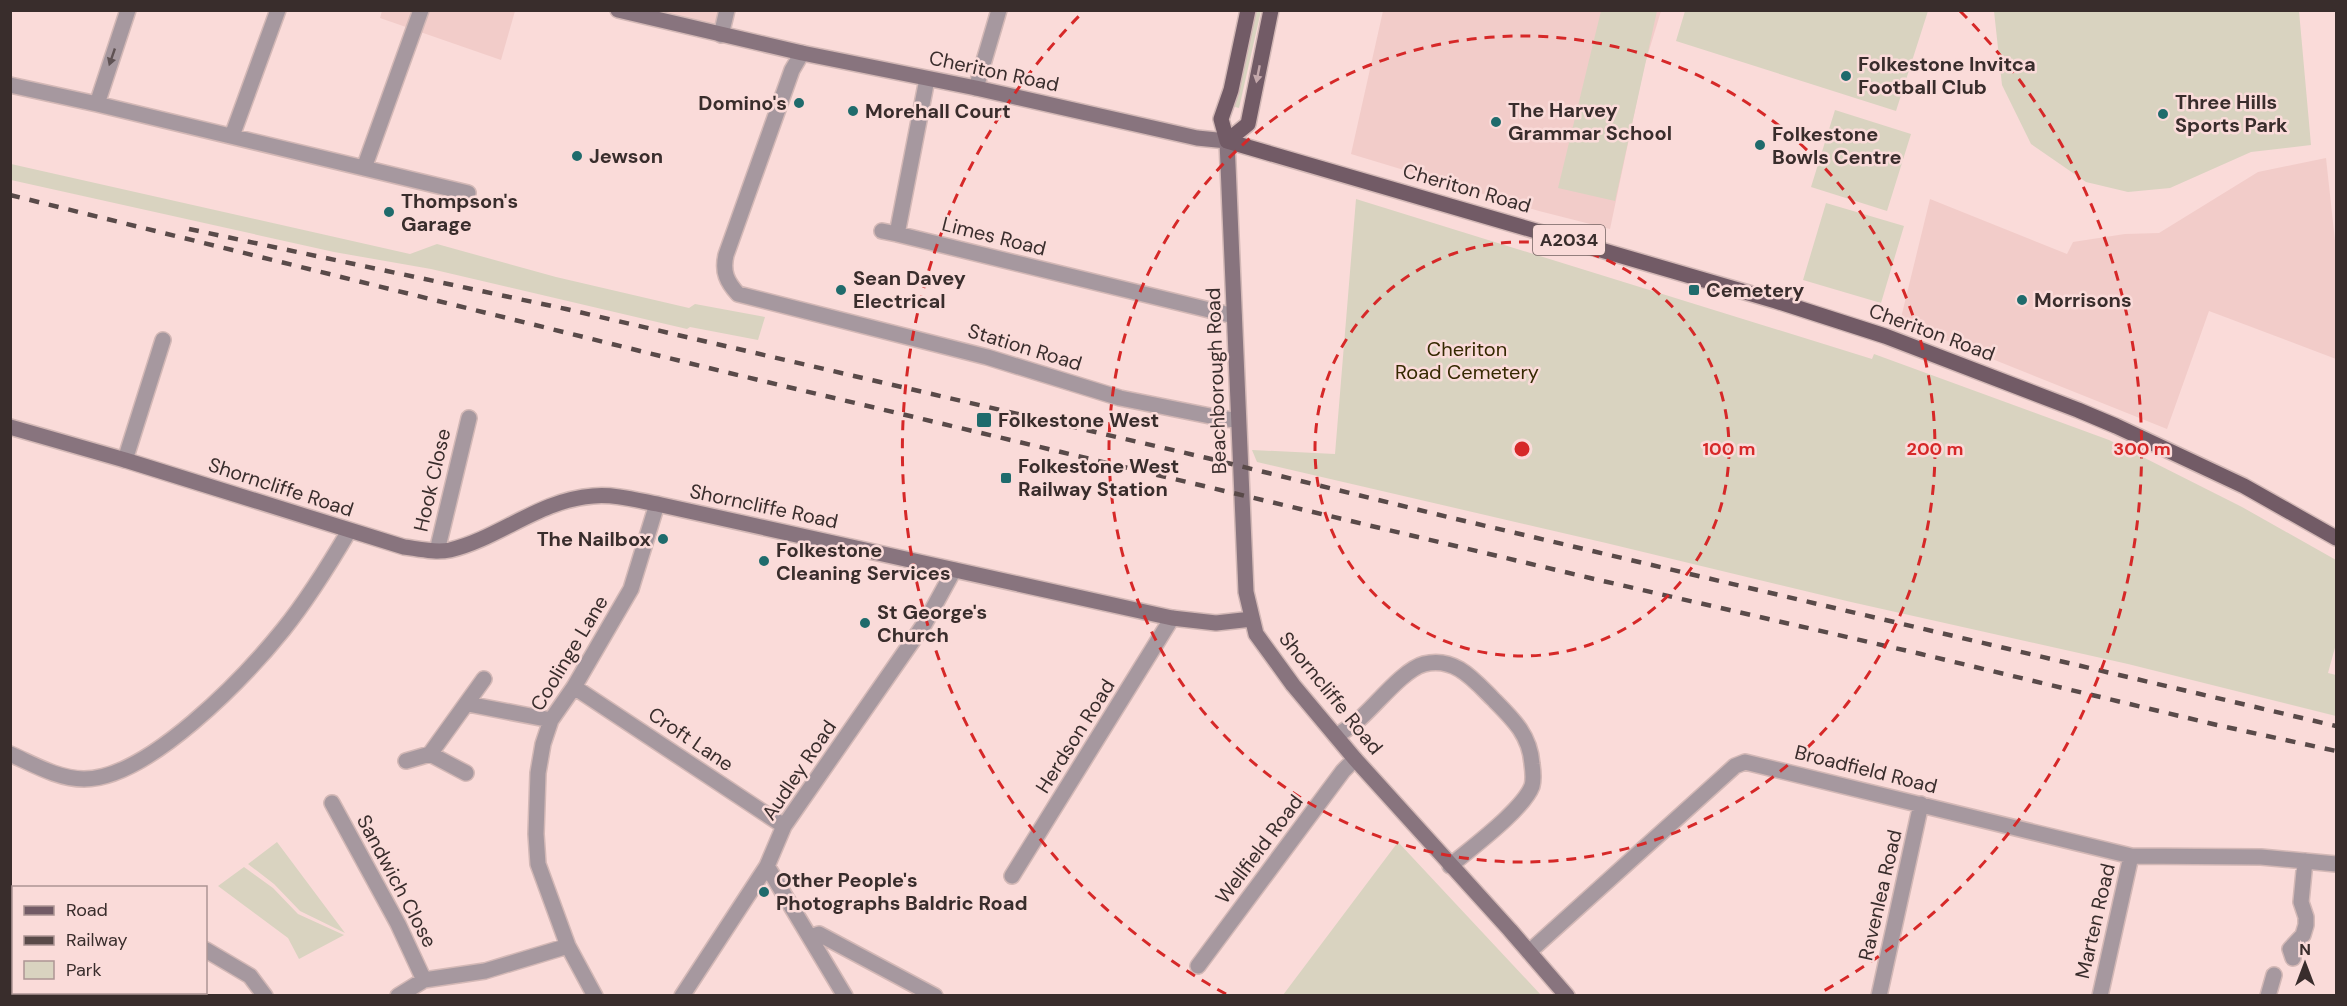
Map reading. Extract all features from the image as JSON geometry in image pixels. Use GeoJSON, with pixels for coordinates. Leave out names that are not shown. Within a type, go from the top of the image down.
{"type":"FeatureCollection","features":[{"type":"Feature","properties":{"kind":"main road","name":"Cheriton Road"},"geometry":{"type":"LineString","coordinates":[[618,10],[802,53],[976,88],[1197,138],[1227,141],[1776,301],[1885,336],[2116,426],[2244,486],[2337,538]]}},
{"type":"Feature","properties":{"kind":"main road"},"geometry":{"type":"LineString","coordinates":[[1247,15],[1231,90],[1221,119],[1227,141],[1248,124],[1271,10]]}},
{"type":"Feature","properties":{"kind":"main road","name":"Beachborough Road"},"geometry":{"type":"LineString","coordinates":[[1227,141],[1246,592],[1252,619]]}},
{"type":"Feature","properties":{"kind":"main road","name":"Shorncliffe Road"},"geometry":{"type":"LineString","coordinates":[[12,432],[125,459],[404,547],[437,551],[467,544],[538,510],[593,496],[609,496],[657,504],[1172,618],[1216,623],[1252,619],[1256,634],[1293,685],[1355,759],[1567,996]]}},
{"type":"Feature","properties":{"kind":"street"},"geometry":{"type":"LineString","coordinates":[[97,104],[128,10]]}},
{"type":"Feature","properties":{"kind":"street"},"geometry":{"type":"LineString","coordinates":[[232,136],[278,10]]}},
{"type":"Feature","properties":{"kind":"street"},"geometry":{"type":"LineString","coordinates":[[364,168],[421,10]]}},
{"type":"Feature","properties":{"kind":"street"},"geometry":{"type":"LineString","coordinates":[[722,35],[727,10]]}},
{"type":"Feature","properties":{"kind":"street"},"geometry":{"type":"LineString","coordinates":[[976,88],[999,10]]}},
{"type":"Feature","properties":{"kind":"street","name":"Station Road"},"geometry":{"type":"LineString","coordinates":[[802,53],[792,70],[726,255],[725,275],[730,286],[738,294],[987,357],[1120,398],[1238,420]]}},
{"type":"Feature","properties":{"kind":"street"},"geometry":{"type":"LineString","coordinates":[[897,234],[927,78]]}},
{"type":"Feature","properties":{"kind":"street"},"geometry":{"type":"LineString","coordinates":[[10,85],[468,193]]}},
{"type":"Feature","properties":{"kind":"street","name":"Limes Road"},"geometry":{"type":"LineString","coordinates":[[882,231],[1234,316]]}},
{"type":"Feature","properties":{"kind":"street"},"geometry":{"type":"LineString","coordinates":[[125,459],[163,340]]}},
{"type":"Feature","properties":{"kind":"street","name":"Hook Close"},"geometry":{"type":"LineString","coordinates":[[437,551],[469,418]]}},
{"type":"Feature","properties":{"kind":"street","name":"Coolinge Lane"},"geometry":{"type":"LineString","coordinates":[[595,996],[568,946],[538,864],[538,773],[543,744],[551,720],[631,589],[657,504]]}},
{"type":"Feature","properties":{"kind":"street"},"geometry":{"type":"LineString","coordinates":[[10,754],[58,774],[84,779],[110,775],[144,758],[188,725],[233,686],[276,638],[308,596],[349,531]]}},
{"type":"Feature","properties":{"kind":"street","name":"Audley Road"},"geometry":{"type":"LineString","coordinates":[[682,996],[767,866],[784,826],[925,623],[954,570]]}},
{"type":"Feature","properties":{"kind":"street","name":"Herdson Road"},"geometry":{"type":"LineString","coordinates":[[1012,876],[1172,618]]}},
{"type":"Feature","properties":{"kind":"street"},"geometry":{"type":"LineString","coordinates":[[1336,736],[1355,723],[1411,671],[1423,664],[1435,662],[1448,663],[1472,676],[1520,726],[1532,758],[1532,787],[1519,805],[1450,866]]}},
{"type":"Feature","properties":{"kind":"street"},"geometry":{"type":"LineString","coordinates":[[406,761],[430,754],[484,679]]}},
{"type":"Feature","properties":{"kind":"street","name":"Croft Lane"},"geometry":{"type":"LineString","coordinates":[[573,687],[784,826]]}},
{"type":"Feature","properties":{"kind":"street"},"geometry":{"type":"LineString","coordinates":[[468,704],[551,720]]}},
{"type":"Feature","properties":{"kind":"street"},"geometry":{"type":"LineString","coordinates":[[430,754],[466,773]]}},
{"type":"Feature","properties":{"kind":"street","name":"Wellfield Road"},"geometry":{"type":"LineString","coordinates":[[1198,966],[1343,771],[1355,759]]}},
{"type":"Feature","properties":{"kind":"street","name":"Broadfield Road"},"geometry":{"type":"LineString","coordinates":[[1529,952],[1735,766],[1745,762],[2131,856],[2261,857],[2337,864]]}},
{"type":"Feature","properties":{"kind":"street","name":"Sandwich Close"},"geometry":{"type":"LineString","coordinates":[[332,802],[398,924],[424,980]]}},
{"type":"Feature","properties":{"kind":"street","name":"Ravenlea Road"},"geometry":{"type":"LineString","coordinates":[[1879,996],[1921,804]]}},
{"type":"Feature","properties":{"kind":"street","name":"Marten Road"},"geometry":{"type":"LineString","coordinates":[[2100,996],[2131,856]]}},
{"type":"Feature","properties":{"kind":"street"},"geometry":{"type":"LineString","coordinates":[[2293,958],[2290,949],[2303,935],[2306,926],[2306,916],[2301,902],[2305,861]]}},
{"type":"Feature","properties":{"kind":"street"},"geometry":{"type":"LineString","coordinates":[[767,866],[845,996]]}},
{"type":"Feature","properties":{"kind":"street"},"geometry":{"type":"LineString","coordinates":[[811,937],[819,934],[935,996]]}},
{"type":"Feature","properties":{"kind":"street"},"geometry":{"type":"LineString","coordinates":[[398,996],[424,980],[485,971],[568,946]]}},
{"type":"Feature","properties":{"kind":"street"},"geometry":{"type":"LineString","coordinates":[[207,951],[250,976],[265,996]]}},
{"type":"Feature","properties":{"kind":"street"},"geometry":{"type":"LineString","coordinates":[[2268,996],[2274,975]]}},
{"type":"Feature","properties":{"kind":"shaded area"},"geometry":{"type":"Polygon","coordinates":[[[382,11],[515,11],[501,60],[380,18],[382,11]]]}},
{"type":"Feature","properties":{"kind":"shaded area"},"geometry":{"type":"Polygon","coordinates":[[[643,11],[723,11],[717,30],[643,11]]]}},
{"type":"Feature","properties":{"kind":"shaded area","name":"The Harvey Grammar School"},"geometry":{"type":"Polygon","coordinates":[[[1383,11],[1661,11],[1644,67],[1610,229],[1539,211],[1351,154],[1383,11]]]}},
{"type":"Feature","properties":{"kind":"shaded area"},"geometry":{"type":"Polygon","coordinates":[[[2326,158],[2336,250],[2336,359],[2209,311],[2167,429],[1900,322],[1930,199],[2067,254],[2073,242],[2125,234],[2159,233],[2258,172],[2326,158]]]}},
{"type":"Feature","properties":{"kind":"green space","name":"Folkestone Invitca Football Club"},"geometry":{"type":"Polygon","coordinates":[[[1685,10],[1928,11],[1896,111],[1676,41],[1685,10]]]}},
{"type":"Feature","properties":{"kind":"green space"},"geometry":{"type":"Polygon","coordinates":[[[1255,11],[1261,11],[1239,108],[1231,106],[1238,91],[1255,11]]]}},
{"type":"Feature","properties":{"kind":"green space"},"geometry":{"type":"Polygon","coordinates":[[[1601,11],[1657,11],[1615,201],[1558,188],[1601,11]]]}},
{"type":"Feature","properties":{"kind":"green space","name":"Three Hills Sports Park"},"geometry":{"type":"Polygon","coordinates":[[[1994,11],[2299,11],[2311,145],[2251,152],[2170,188],[2128,192],[2086,182],[2031,144],[2002,85],[1994,11]]]}},
{"type":"Feature","properties":{"kind":"green space"},"geometry":{"type":"Polygon","coordinates":[[[1835,110],[1911,134],[1887,211],[1811,187],[1835,110]]]}},
{"type":"Feature","properties":{"kind":"green space"},"geometry":{"type":"Polygon","coordinates":[[[11,164],[410,254],[437,244],[556,277],[689,308],[695,304],[765,317],[758,340],[690,327],[687,329],[431,269],[334,252],[11,180],[11,164]]]}},
{"type":"Feature","properties":{"kind":"green space","name":"Cheriton Road Cemetery"},"geometry":{"type":"Polygon","coordinates":[[[1356,199],[1872,359],[1874,354],[2109,440],[2242,507],[2336,560],[2336,644],[2328,673],[2336,675],[2336,716],[2128,664],[1851,602],[1257,462],[1252,450],[1335,454],[1356,199]]]}},
{"type":"Feature","properties":{"kind":"green space"},"geometry":{"type":"Polygon","coordinates":[[[1826,203],[1904,226],[1881,303],[1803,280],[1826,203]]]}},
{"type":"Feature","properties":{"kind":"green space"},"geometry":{"type":"Polygon","coordinates":[[[277,842],[345,933],[300,911],[274,884],[248,864],[277,842]]]}},
{"type":"Feature","properties":{"kind":"green space"},"geometry":{"type":"Polygon","coordinates":[[[1398,842],[1541,995],[1283,995],[1398,842]]]}},
{"type":"Feature","properties":{"kind":"green space"},"geometry":{"type":"Polygon","coordinates":[[[244,867],[273,888],[298,914],[344,935],[299,959],[288,938],[218,886],[244,867]]]}},
{"type":"Feature","properties":{"kind":"railway"},"geometry":{"type":"LineString","coordinates":[[10,195],[725,372],[1590,578],[2336,751]]}},
{"type":"Feature","properties":{"kind":"railway"},"geometry":{"type":"LineString","coordinates":[[189,229],[566,309],[1207,458],[2336,726]]}},
{"type":"Feature","properties":{"kind":"place","name":"Folkestone Invitca Football Club"},"geometry":{"type":"Point","coordinates":[1846,76]}},
{"type":"Feature","properties":{"kind":"place","name":"Domino's"},"geometry":{"type":"Point","coordinates":[799,103]}},
{"type":"Feature","properties":{"kind":"place","name":"Morehall Court"},"geometry":{"type":"Point","coordinates":[853,111]}},
{"type":"Feature","properties":{"kind":"place","name":"Three Hills Sports Park"},"geometry":{"type":"Point","coordinates":[2163,114]}},
{"type":"Feature","properties":{"kind":"place","name":"The Harvey Grammar School"},"geometry":{"type":"Point","coordinates":[1496,122]}},
{"type":"Feature","properties":{"kind":"place","name":"Folkestone Bowls Centre"},"geometry":{"type":"Point","coordinates":[1760,145]}},
{"type":"Feature","properties":{"kind":"place","name":"Jewson"},"geometry":{"type":"Point","coordinates":[577,156]}},
{"type":"Feature","properties":{"kind":"place","name":"Thompson's Garage"},"geometry":{"type":"Point","coordinates":[389,212]}},
{"type":"Feature","properties":{"kind":"place","name":"Sean Davey Electrical"},"geometry":{"type":"Point","coordinates":[841,290]}},
{"type":"Feature","properties":{"kind":"place","name":"Cemetery"},"geometry":{"type":"Point","coordinates":[1694,290]}},
{"type":"Feature","properties":{"kind":"place","name":"Morrisons"},"geometry":{"type":"Point","coordinates":[2022,300]}},
{"type":"Feature","properties":{"kind":"place","name":"Folkestone West"},"geometry":{"type":"Point","coordinates":[984,420]}},
{"type":"Feature","properties":{"kind":"place","name":"Folkestone West Railway Station"},"geometry":{"type":"Point","coordinates":[1006,478]}},
{"type":"Feature","properties":{"kind":"place","name":"The Nailbox"},"geometry":{"type":"Point","coordinates":[663,539]}},
{"type":"Feature","properties":{"kind":"place","name":"Folkestone Cleaning Services"},"geometry":{"type":"Point","coordinates":[764,561]}},
{"type":"Feature","properties":{"kind":"place","name":"St George's Church"},"geometry":{"type":"Point","coordinates":[865,623]}},
{"type":"Feature","properties":{"kind":"place","name":"Other People's Photographs Baldric Road"},"geometry":{"type":"Point","coordinates":[764,892]}}]}
